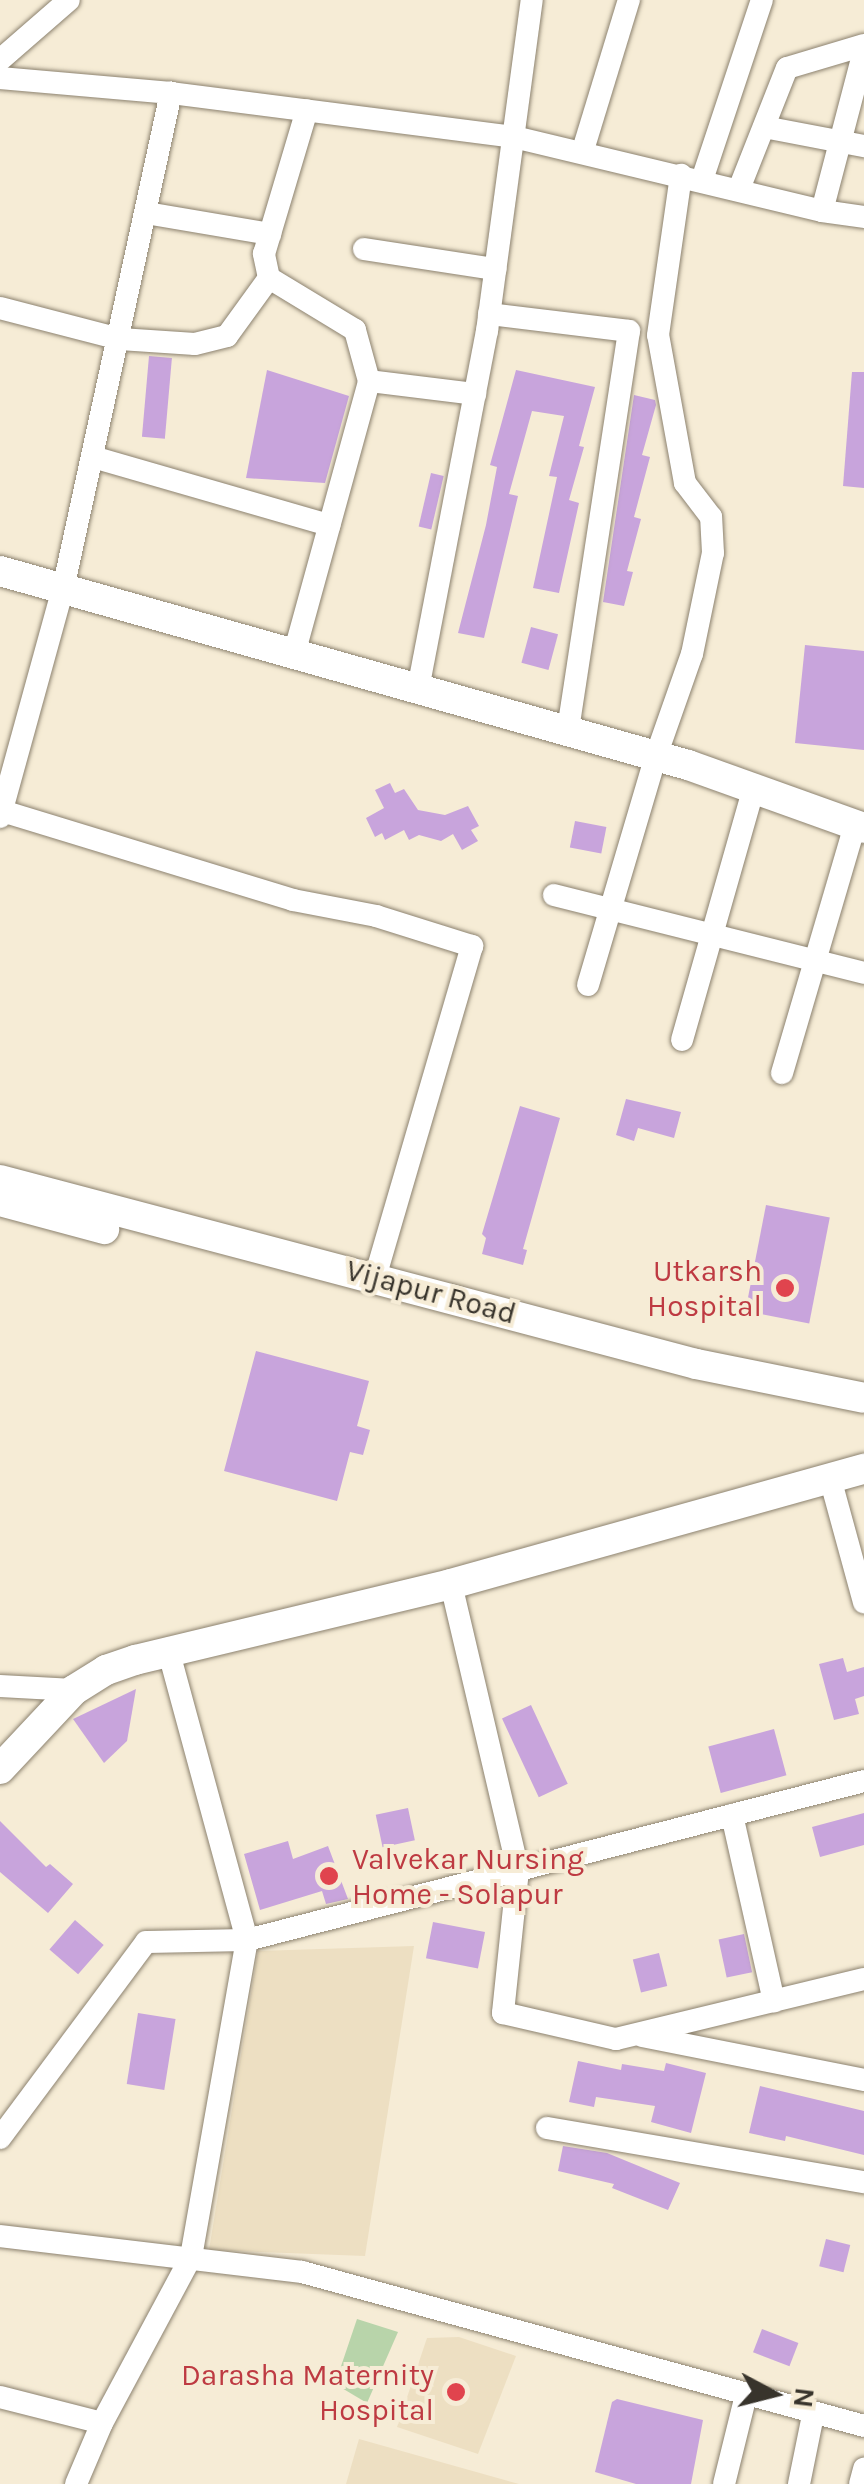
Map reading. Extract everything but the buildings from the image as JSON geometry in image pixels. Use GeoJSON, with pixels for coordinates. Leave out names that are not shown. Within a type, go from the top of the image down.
{"type":"FeatureCollection","features":[{"type":"Feature","properties":{"kind":"main road"},"geometry":{"type":"LineString","coordinates":[[0,571],[656,756],[860,826]]}},
{"type":"Feature","properties":{"kind":"main road","name":"Vijapur Road"},"geometry":{"type":"LineString","coordinates":[[0,1180],[696,1364],[864,1398]]}},
{"type":"Feature","properties":{"kind":"main road","name":"Vijapur Road"},"geometry":{"type":"LineString","coordinates":[[0,1201],[694,1383],[864,1418]]}},
{"type":"Feature","properties":{"kind":"main road"},"geometry":{"type":"LineString","coordinates":[[0,1770],[74,1690],[106,1670],[168,1650],[451,1584],[864,1469]]}},
{"type":"Feature","properties":{"kind":"street"},"geometry":{"type":"LineString","coordinates":[[0,60],[69,0]]}},
{"type":"Feature","properties":{"kind":"street"},"geometry":{"type":"LineString","coordinates":[[418,689],[489,314],[532,0]]}},
{"type":"Feature","properties":{"kind":"street"},"geometry":{"type":"LineString","coordinates":[[584,150],[629,0]]}},
{"type":"Feature","properties":{"kind":"street"},"geometry":{"type":"LineString","coordinates":[[588,985],[656,756],[692,654],[713,553],[711,517],[685,483],[658,335],[692,177],[762,0]]}},
{"type":"Feature","properties":{"kind":"street"},"geometry":{"type":"LineString","coordinates":[[739,189],[787,68],[864,48],[852,143],[822,211]]}},
{"type":"Feature","properties":{"kind":"street"},"geometry":{"type":"LineString","coordinates":[[0,78],[170,93],[514,136],[822,211],[864,216]]}},
{"type":"Feature","properties":{"kind":"street"},"geometry":{"type":"LineString","coordinates":[[170,93],[120,340],[63,589],[1,814],[293,900],[376,916],[472,946],[376,1277]]}},
{"type":"Feature","properties":{"kind":"street"},"geometry":{"type":"LineString","coordinates":[[294,654],[369,380],[355,330],[270,278],[264,254],[307,110]]}},
{"type":"Feature","properties":{"kind":"street"},"geometry":{"type":"LineString","coordinates":[[764,126],[852,143]]}},
{"type":"Feature","properties":{"kind":"street"},"geometry":{"type":"LineString","coordinates":[[146,213],[270,234]]}},
{"type":"Feature","properties":{"kind":"street"},"geometry":{"type":"LineString","coordinates":[[364,249],[495,269]]}},
{"type":"Feature","properties":{"kind":"street"},"geometry":{"type":"LineString","coordinates":[[0,308],[120,340],[195,344],[227,336],[270,278]]}},
{"type":"Feature","properties":{"kind":"street"},"geometry":{"type":"LineString","coordinates":[[489,314],[629,331],[568,731]]}},
{"type":"Feature","properties":{"kind":"street"},"geometry":{"type":"LineString","coordinates":[[369,380],[474,394]]}},
{"type":"Feature","properties":{"kind":"street"},"geometry":{"type":"LineString","coordinates":[[93,457],[329,525]]}},
{"type":"Feature","properties":{"kind":"street"},"geometry":{"type":"LineString","coordinates":[[682,1040],[754,787]]}},
{"type":"Feature","properties":{"kind":"street"},"geometry":{"type":"LineString","coordinates":[[782,1072],[814,961],[860,826]]}},
{"type":"Feature","properties":{"kind":"street"},"geometry":{"type":"LineString","coordinates":[[554,895],[864,974]]}},
{"type":"Feature","properties":{"kind":"street"},"geometry":{"type":"LineString","coordinates":[[830,1478],[864,1602]]}},
{"type":"Feature","properties":{"kind":"street"},"geometry":{"type":"LineString","coordinates":[[451,1584],[518,1870],[503,2014],[616,2039],[864,1979]]}},
{"type":"Feature","properties":{"kind":"street"},"geometry":{"type":"LineString","coordinates":[[76,2484],[102,2423],[191,2257],[247,1940],[168,1650]]}},
{"type":"Feature","properties":{"kind":"street"},"geometry":{"type":"LineString","coordinates":[[0,1686],[74,1690]]}},
{"type":"Feature","properties":{"kind":"street"},"geometry":{"type":"LineString","coordinates":[[0,2138],[146,1942],[247,1940],[864,1782]]}},
{"type":"Feature","properties":{"kind":"street"},"geometry":{"type":"LineString","coordinates":[[732,1815],[774,2000]]}},
{"type":"Feature","properties":{"kind":"street"},"geometry":{"type":"LineString","coordinates":[[634,2034],[864,2080]]}},
{"type":"Feature","properties":{"kind":"street"},"geometry":{"type":"LineString","coordinates":[[547,2128],[864,2182]]}},
{"type":"Feature","properties":{"kind":"street"},"geometry":{"type":"LineString","coordinates":[[0,2236],[302,2272],[864,2426]]}},
{"type":"Feature","properties":{"kind":"street"},"geometry":{"type":"LineString","coordinates":[[724,2484],[746,2394]]}},
{"type":"Feature","properties":{"kind":"street"},"geometry":{"type":"LineString","coordinates":[[0,2397],[102,2423]]}},
{"type":"Feature","properties":{"kind":"street"},"geometry":{"type":"LineString","coordinates":[[799,2484],[813,2414]]}},
{"type":"Feature","properties":{"kind":"street"},"geometry":{"type":"LineString","coordinates":[[860,2484],[864,2469]]}},
{"type":"Feature","properties":{"kind":"shaded area"},"geometry":{"type":"Polygon","coordinates":[[[414,1946],[365,2256],[209,2250],[258,1951],[414,1946]]]}},
{"type":"Feature","properties":{"kind":"shaded area","name":"Darasha Maternity Hospital"},"geometry":{"type":"Polygon","coordinates":[[[459,2337],[516,2356],[478,2454],[397,2427],[427,2338],[459,2337]]]}},
{"type":"Feature","properties":{"kind":"shaded area"},"geometry":{"type":"Polygon","coordinates":[[[359,2439],[519,2484],[346,2484],[359,2439]]]}},
{"type":"Feature","properties":{"kind":"green space"},"geometry":{"type":"Polygon","coordinates":[[[357,2319],[398,2332],[367,2403],[335,2384],[357,2319]]]}},
{"type":"Feature","properties":{"kind":"place","name":"Utkarsh Hospital"},"geometry":{"type":"Point","coordinates":[785,1288]}},
{"type":"Feature","properties":{"kind":"place","name":"Valvekar Nursing Home - Solapur"},"geometry":{"type":"Point","coordinates":[329,1876]}},
{"type":"Feature","properties":{"kind":"place","name":"Darasha Maternity Hospital"},"geometry":{"type":"Point","coordinates":[456,2392]}}]}
